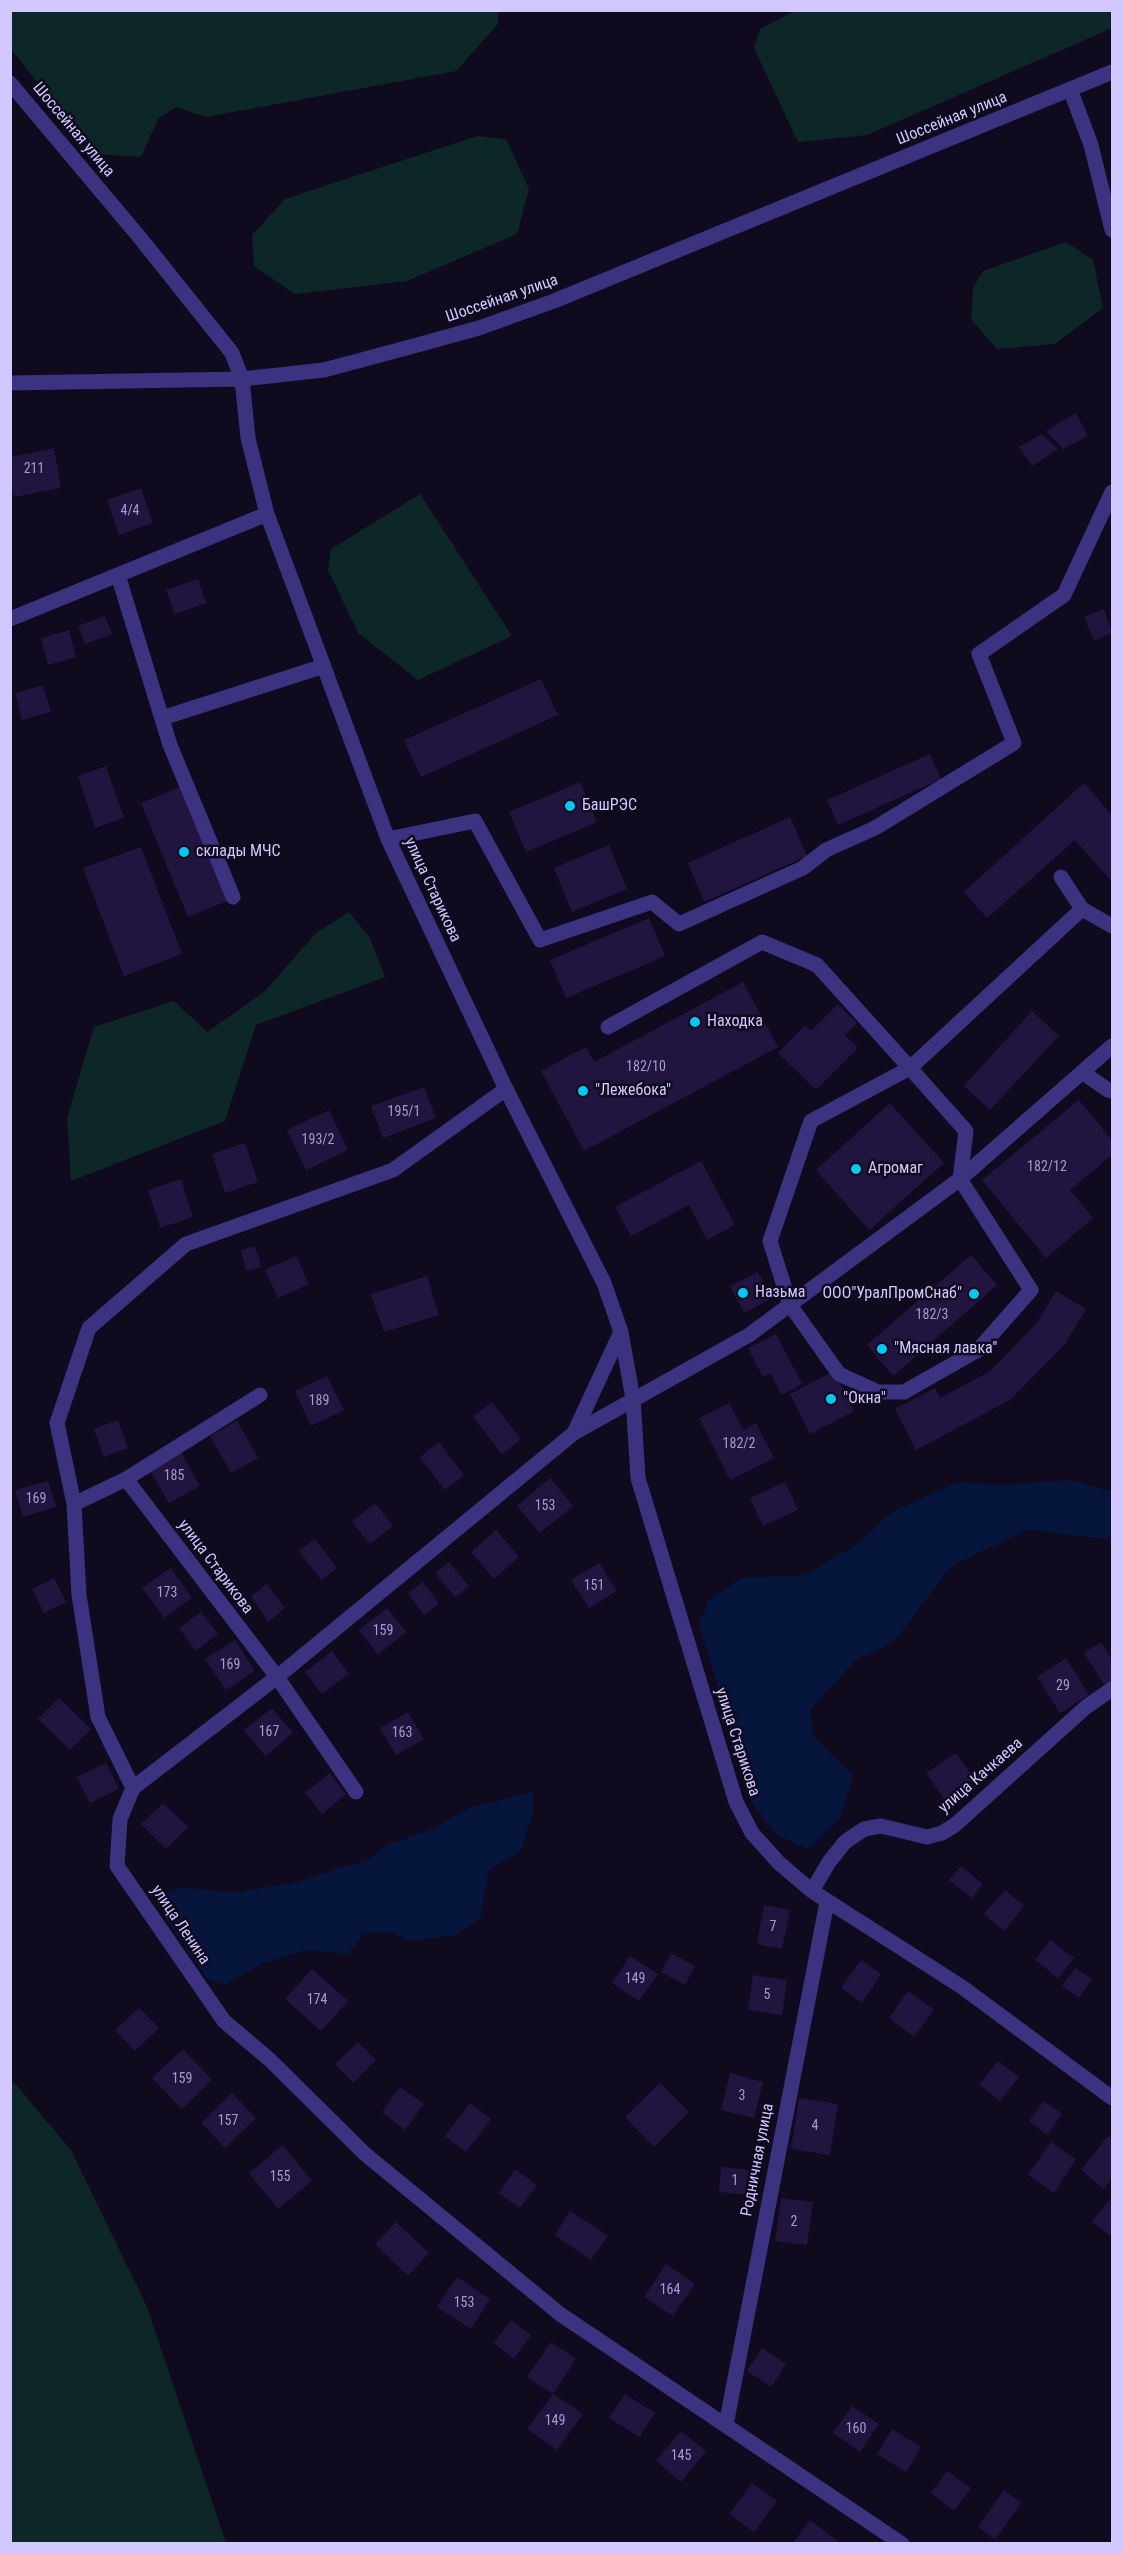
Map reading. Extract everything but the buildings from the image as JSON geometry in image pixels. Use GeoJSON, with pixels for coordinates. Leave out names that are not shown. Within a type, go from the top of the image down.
{"type":"FeatureCollection","features":[{"type":"Feature","properties":{"kind":"street","name":"Шоссейная улица"},"geometry":{"type":"LineString","coordinates":[[10,83],[210,324],[232,353],[242,380],[324,370],[478,328],[554,301],[1113,72]]}},
{"type":"Feature","properties":{"kind":"street"},"geometry":{"type":"LineString","coordinates":[[1071,89],[1091,145],[1113,230]]}},
{"type":"Feature","properties":{"kind":"street"},"geometry":{"type":"LineString","coordinates":[[10,383],[242,380]]}},
{"type":"Feature","properties":{"kind":"street","name":"улица Старикова"},"geometry":{"type":"LineString","coordinates":[[242,380],[248,438],[267,514],[388,839],[506,1089],[604,1283],[621,1332],[633,1399],[638,1478],[736,1802],[752,1833],[779,1863],[812,1891],[962,1987],[1113,2098]]}},
{"type":"Feature","properties":{"kind":"street"},"geometry":{"type":"LineString","coordinates":[[388,839],[475,821],[540,940],[652,902],[680,924],[803,868],[826,850],[875,828],[1014,742],[979,654],[1064,595],[1113,492]]}},
{"type":"Feature","properties":{"kind":"street"},"geometry":{"type":"LineString","coordinates":[[10,619],[267,514]]}},
{"type":"Feature","properties":{"kind":"street"},"geometry":{"type":"LineString","coordinates":[[118,576],[170,745],[233,897]]}},
{"type":"Feature","properties":{"kind":"street"},"geometry":{"type":"LineString","coordinates":[[162,717],[324,666]]}},
{"type":"Feature","properties":{"kind":"street"},"geometry":{"type":"LineString","coordinates":[[1061,877],[1082,909],[1113,926]]}},
{"type":"Feature","properties":{"kind":"street"},"geometry":{"type":"LineString","coordinates":[[608,1027],[762,942],[817,965],[910,1068],[966,1131],[960,1179],[1030,1290],[978,1350],[904,1392],[878,1392],[838,1374],[790,1305],[770,1241],[811,1121],[910,1068],[1082,909]]}},
{"type":"Feature","properties":{"kind":"street"},"geometry":{"type":"LineString","coordinates":[[506,1089],[393,1170],[186,1244],[89,1328],[57,1423],[74,1504],[79,1595],[98,1717],[133,1788],[277,1677],[574,1433],[748,1335],[790,1305],[960,1179],[1113,1046]]}},
{"type":"Feature","properties":{"kind":"street"},"geometry":{"type":"LineString","coordinates":[[1082,1072],[1113,1091]]}},
{"type":"Feature","properties":{"kind":"street"},"geometry":{"type":"LineString","coordinates":[[574,1433],[621,1332]]}},
{"type":"Feature","properties":{"kind":"street"},"geometry":{"type":"LineString","coordinates":[[74,1504],[126,1479],[260,1395]]}},
{"type":"Feature","properties":{"kind":"street","name":"улица Старикова"},"geometry":{"type":"LineString","coordinates":[[126,1479],[277,1677],[356,1792]]}},
{"type":"Feature","properties":{"kind":"street","name":"улица Качкаева"},"geometry":{"type":"LineString","coordinates":[[812,1891],[829,1862],[845,1842],[864,1829],[881,1826],[927,1837],[942,1833],[955,1825],[1086,1707],[1113,1689]]}},
{"type":"Feature","properties":{"kind":"street","name":"улица Ленина"},"geometry":{"type":"LineString","coordinates":[[133,1788],[120,1819],[117,1866],[224,2021],[270,2060],[365,2154],[560,2314],[902,2544]]}},
{"type":"Feature","properties":{"kind":"street","name":"Родничная улица"},"geometry":{"type":"LineString","coordinates":[[726,2425],[827,1902]]}},
{"type":"Feature","properties":{"kind":"green space"},"geometry":{"type":"Polygon","coordinates":[[[11,10],[498,10],[498,24],[456,71],[206,117],[176,107],[158,119],[141,157],[94,154],[11,49],[11,10]]]}},
{"type":"Feature","properties":{"kind":"green space"},"geometry":{"type":"Polygon","coordinates":[[[796,10],[1112,11],[1112,28],[867,135],[798,142],[754,48],[760,29],[796,10]]]}},
{"type":"Feature","properties":{"kind":"green space"},"geometry":{"type":"Polygon","coordinates":[[[477,136],[506,139],[529,189],[517,234],[407,281],[295,294],[254,266],[252,235],[285,199],[477,136]]]}},
{"type":"Feature","properties":{"kind":"green space"},"geometry":{"type":"Polygon","coordinates":[[[1066,242],[1093,260],[1103,308],[1055,344],[997,349],[971,319],[973,288],[983,271],[1066,242]]]}},
{"type":"Feature","properties":{"kind":"green space"},"geometry":{"type":"Polygon","coordinates":[[[420,494],[512,636],[418,680],[358,633],[328,570],[331,549],[420,494]]]}},
{"type":"Feature","properties":{"kind":"green space"},"geometry":{"type":"Polygon","coordinates":[[[349,912],[370,938],[385,977],[256,1025],[225,1121],[71,1181],[67,1118],[94,1027],[174,1001],[207,1032],[264,992],[315,934],[349,912]]]}},
{"type":"Feature","properties":{"kind":"green space"},"geometry":{"type":"Polygon","coordinates":[[[11,2079],[71,2150],[147,2307],[226,2543],[11,2543],[11,2079]]]}},
{"type":"Feature","properties":{"kind":"water"},"geometry":{"type":"Polygon","coordinates":[[[1070,1480],[1109,1491],[1112,1488],[1112,1536],[1105,1539],[1028,1530],[951,1566],[895,1641],[856,1660],[810,1710],[813,1736],[854,1775],[840,1818],[808,1849],[776,1835],[753,1804],[699,1623],[709,1599],[742,1578],[805,1575],[854,1546],[892,1512],[958,1482],[1001,1485],[1070,1480]]]}},
{"type":"Feature","properties":{"kind":"water"},"geometry":{"type":"Polygon","coordinates":[[[533,1792],[533,1813],[521,1851],[489,1870],[480,1918],[456,1935],[409,1941],[392,1932],[363,1933],[349,1954],[306,1950],[261,1964],[225,1985],[207,1979],[166,1919],[167,1893],[181,1887],[233,1893],[297,1882],[367,1860],[387,1845],[430,1830],[469,1808],[533,1792]]]}},
{"type":"Feature","properties":{"kind":"place","name":"БашРЭС"},"geometry":{"type":"Point","coordinates":[570,806]}},
{"type":"Feature","properties":{"kind":"place","name":"склады МЧС"},"geometry":{"type":"Point","coordinates":[184,852]}},
{"type":"Feature","properties":{"kind":"place","name":"Находка"},"geometry":{"type":"Point","coordinates":[695,1022]}},
{"type":"Feature","properties":{"kind":"place","name":"\"Лежебока\""},"geometry":{"type":"Point","coordinates":[583,1091]}},
{"type":"Feature","properties":{"kind":"place","name":"Агромаг"},"geometry":{"type":"Point","coordinates":[856,1169]}},
{"type":"Feature","properties":{"kind":"place","name":"Назьма"},"geometry":{"type":"Point","coordinates":[743,1293]}},
{"type":"Feature","properties":{"kind":"place","name":"ООО\"УралПромСнаб\""},"geometry":{"type":"Point","coordinates":[974,1294]}},
{"type":"Feature","properties":{"kind":"place","name":"\"Мясная лавка\""},"geometry":{"type":"Point","coordinates":[882,1349]}},
{"type":"Feature","properties":{"kind":"place","name":"\"Окна\""},"geometry":{"type":"Point","coordinates":[831,1399]}}]}
